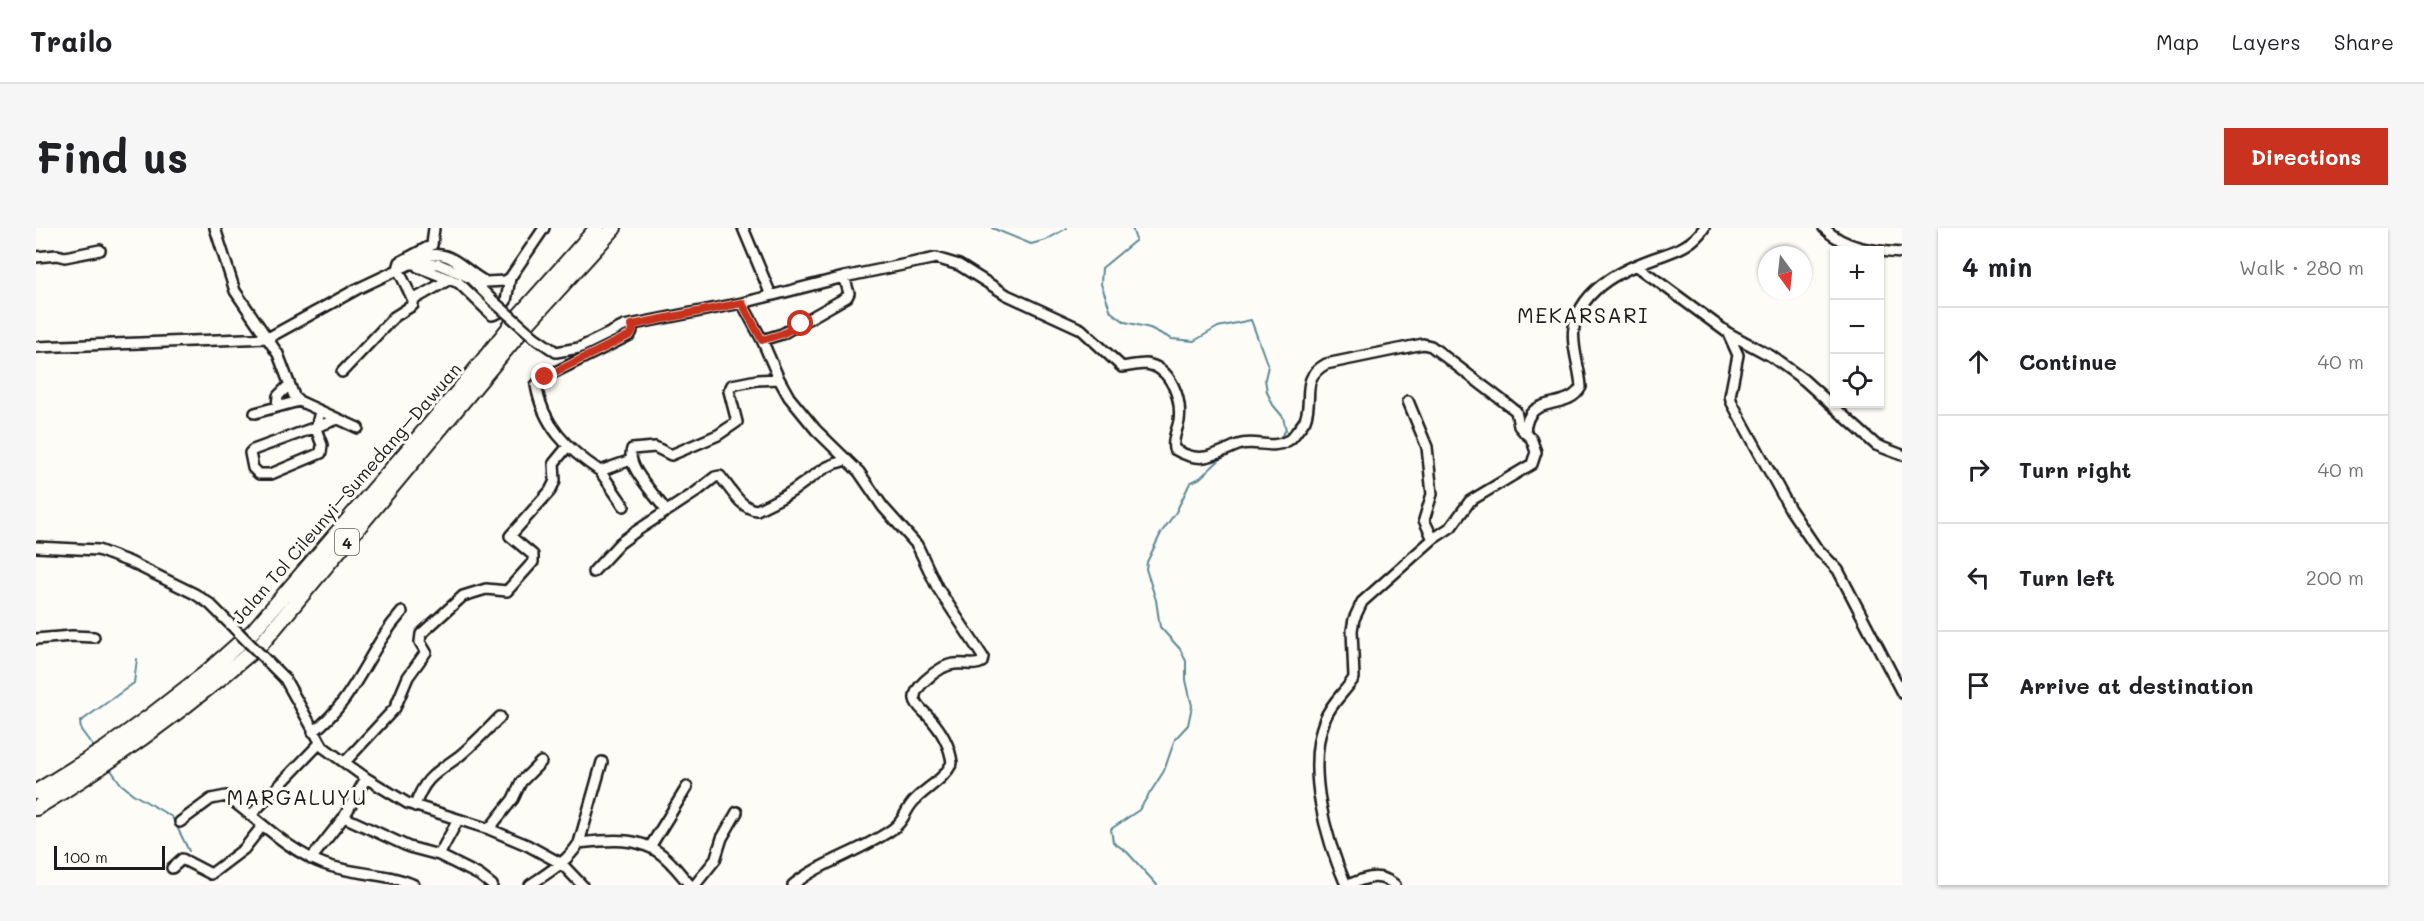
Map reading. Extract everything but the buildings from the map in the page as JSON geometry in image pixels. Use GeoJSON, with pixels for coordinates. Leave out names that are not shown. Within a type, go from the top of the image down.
{"type":"FeatureCollection","features":[{"type":"Feature","properties":{"kind":"highway","name":"Jalan Tol Cileunyi–Sumedang–Dawuan"},"geometry":{"type":"LineString","coordinates":[[36,792],[105,749],[150,717],[207,672],[253,631],[403,458],[518,316],[597,228]]}},
{"type":"Feature","properties":{"kind":"highway","name":"Jalan Tol Cileunyi–Sumedang–Dawuan"},"geometry":{"type":"LineString","coordinates":[[36,808],[113,761],[158,729],[263,642],[527,324],[614,228]]}},
{"type":"Feature","properties":{"kind":"street"},"geometry":{"type":"LineString","coordinates":[[215,228],[235,291],[278,354],[288,386],[299,401],[358,428]]}},
{"type":"Feature","properties":{"kind":"street"},"geometry":{"type":"LineString","coordinates":[[342,372],[394,317],[413,305],[413,300],[398,269],[400,262],[432,245],[434,228]]}},
{"type":"Feature","properties":{"kind":"street"},"geometry":{"type":"LineString","coordinates":[[506,301],[510,278],[544,228]]}},
{"type":"Feature","properties":{"kind":"street"},"geometry":{"type":"LineString","coordinates":[[743,228],[771,295]]}},
{"type":"Feature","properties":{"kind":"street"},"geometry":{"type":"LineString","coordinates":[[1525,433],[1526,419],[1533,410],[1570,398],[1578,393],[1581,387],[1574,342],[1575,327],[1590,294],[1598,286],[1637,266],[1690,244],[1704,228]]}},
{"type":"Feature","properties":{"kind":"street"},"geometry":{"type":"LineString","coordinates":[[1824,228],[1840,240],[1865,250],[1902,253]]}},
{"type":"Feature","properties":{"kind":"street"},"geometry":{"type":"LineString","coordinates":[[36,257],[65,256],[100,250]]}},
{"type":"Feature","properties":{"kind":"street"},"geometry":{"type":"LineString","coordinates":[[36,347],[268,338],[425,256],[444,256],[464,265],[486,282],[505,281],[510,278]]}},
{"type":"Feature","properties":{"kind":"street"},"geometry":{"type":"LineString","coordinates":[[624,506],[600,471],[568,446],[549,425],[537,385],[545,377],[632,325],[742,303],[844,277],[936,258],[959,265],[1007,295],[1082,329],[1122,367],[1149,364],[1159,370],[1178,394],[1179,421],[1173,442],[1174,449],[1192,456],[1207,458],[1245,442],[1275,446],[1291,439],[1305,419],[1308,390],[1313,373],[1326,364],[1423,344],[1431,346],[1516,411],[1519,426],[1531,438],[1536,452],[1532,464],[1470,501],[1451,527],[1362,602],[1354,618],[1352,630],[1354,678],[1333,704],[1325,719],[1321,734],[1318,765],[1320,802],[1327,838],[1347,885],[1367,877],[1384,877],[1395,885]]}},
{"type":"Feature","properties":{"kind":"street"},"geometry":{"type":"LineString","coordinates":[[411,264],[459,283],[492,315],[498,313]]}},
{"type":"Feature","properties":{"kind":"street"},"geometry":{"type":"LineString","coordinates":[[411,264],[438,264],[470,278],[534,337],[556,352],[596,346]]}},
{"type":"Feature","properties":{"kind":"street"},"geometry":{"type":"LineString","coordinates":[[1637,266],[1728,333],[1771,356],[1804,380],[1876,446],[1902,455]]}},
{"type":"Feature","properties":{"kind":"street"},"geometry":{"type":"LineString","coordinates":[[762,340],[782,334],[846,297],[849,293],[844,277]]}},
{"type":"Feature","properties":{"kind":"street"},"geometry":{"type":"LineString","coordinates":[[413,300],[450,279]]}},
{"type":"Feature","properties":{"kind":"street"},"geometry":{"type":"LineString","coordinates":[[742,303],[789,398],[816,430],[859,472],[883,507],[917,545],[937,587],[980,651],[983,660],[978,665],[962,662],[939,669],[918,688],[915,694],[916,704],[940,729],[951,757],[952,763],[940,779],[912,803],[905,817],[894,828],[804,876],[793,885]]}},
{"type":"Feature","properties":{"kind":"street"},"geometry":{"type":"LineString","coordinates":[[1728,333],[1738,355],[1730,396],[1732,402],[1790,509],[1815,546],[1838,570],[1902,693]]}},
{"type":"Feature","properties":{"kind":"street"},"geometry":{"type":"LineString","coordinates":[[666,511],[644,481],[632,459],[630,453],[632,450],[655,447],[671,455],[728,429],[737,419],[729,391],[732,385],[757,380],[779,380]]}},
{"type":"Feature","properties":{"kind":"street"},"geometry":{"type":"LineString","coordinates":[[277,407],[280,394],[288,386]]}},
{"type":"Feature","properties":{"kind":"street"},"geometry":{"type":"LineString","coordinates":[[255,413],[299,401]]}},
{"type":"Feature","properties":{"kind":"street"},"geometry":{"type":"LineString","coordinates":[[1408,401],[1427,447],[1432,494],[1424,520],[1433,540]]}},
{"type":"Feature","properties":{"kind":"street"},"geometry":{"type":"LineString","coordinates":[[320,411],[316,429],[322,445],[321,453],[271,474],[259,474],[253,468],[250,453],[253,450],[316,429],[338,419]]}},
{"type":"Feature","properties":{"kind":"street"},"geometry":{"type":"LineString","coordinates":[[345,762],[395,708],[408,678],[426,652],[420,642],[421,634],[463,596],[486,589],[507,591],[533,562],[533,555],[510,536],[550,491],[555,481],[554,463],[568,446]]}},
{"type":"Feature","properties":{"kind":"street"},"geometry":{"type":"LineString","coordinates":[[600,471],[632,459]]}},
{"type":"Feature","properties":{"kind":"street"},"geometry":{"type":"LineString","coordinates":[[593,572],[620,543],[715,477],[720,476],[750,510],[757,510],[798,488],[819,470],[847,460]]}},
{"type":"Feature","properties":{"kind":"street"},"geometry":{"type":"LineString","coordinates":[[36,546],[98,550],[130,562],[195,594],[210,604],[285,679],[320,743],[328,752],[366,778],[415,806],[489,829],[562,864],[582,885]]}},
{"type":"Feature","properties":{"kind":"street"},"geometry":{"type":"LineString","coordinates":[[314,732],[344,702],[382,637],[402,612]]}},
{"type":"Feature","properties":{"kind":"street"},"geometry":{"type":"LineString","coordinates":[[36,639],[93,637]]}},
{"type":"Feature","properties":{"kind":"street"},"geometry":{"type":"LineString","coordinates":[[415,806],[421,788],[436,771],[459,756],[500,717]]}},
{"type":"Feature","properties":{"kind":"street"},"geometry":{"type":"LineString","coordinates":[[252,814],[320,743]]}},
{"type":"Feature","properties":{"kind":"street"},"geometry":{"type":"LineString","coordinates":[[489,829],[513,799],[521,782],[541,762]]}},
{"type":"Feature","properties":{"kind":"street"},"geometry":{"type":"LineString","coordinates":[[530,885],[562,864],[579,843],[602,762]]}},
{"type":"Feature","properties":{"kind":"street"},"geometry":{"type":"LineString","coordinates":[[311,859],[328,834],[344,817],[366,778]]}},
{"type":"Feature","properties":{"kind":"street"},"geometry":{"type":"LineString","coordinates":[[650,847],[687,787]]}},
{"type":"Feature","properties":{"kind":"street"},"geometry":{"type":"LineString","coordinates":[[180,822],[211,799],[226,796],[252,814],[281,840],[311,859],[339,869],[392,876],[414,885]]}},
{"type":"Feature","properties":{"kind":"street"},"geometry":{"type":"LineString","coordinates":[[579,843],[601,840],[634,842],[650,847],[666,857],[693,885],[715,860],[722,838],[737,812]]}},
{"type":"Feature","properties":{"kind":"street"},"geometry":{"type":"LineString","coordinates":[[344,817],[410,847],[440,855],[479,875],[492,885]]}},
{"type":"Feature","properties":{"kind":"street"},"geometry":{"type":"LineString","coordinates":[[440,855],[458,820]]}},
{"type":"Feature","properties":{"kind":"street"},"geometry":{"type":"LineString","coordinates":[[172,868],[182,859],[211,874],[244,849],[263,825]]}},
{"type":"Feature","properties":{"kind":"waterway"},"geometry":{"type":"LineString","coordinates":[[992,228],[1031,244],[1046,240],[1067,228]]}},
{"type":"Feature","properties":{"kind":"waterway"},"geometry":{"type":"LineString","coordinates":[[1132,228],[1136,240],[1102,268],[1101,284],[1111,312],[1125,322],[1150,328],[1172,339],[1194,341],[1218,327],[1251,320],[1268,366],[1265,379],[1267,392],[1273,405],[1283,417],[1286,430],[1278,440]]}},
{"type":"Feature","properties":{"kind":"waterway"},"geometry":{"type":"LineString","coordinates":[[1157,885],[1127,852],[1113,842],[1111,829],[1139,810],[1164,771],[1175,739],[1188,725],[1192,706],[1186,680],[1186,661],[1180,649],[1160,627],[1156,600],[1146,569],[1147,562],[1190,483],[1200,478],[1225,455]]}},
{"type":"Feature","properties":{"kind":"waterway"},"geometry":{"type":"LineString","coordinates":[[96,750],[81,730],[80,722],[134,683],[137,659]]}},
{"type":"Feature","properties":{"kind":"waterway"},"geometry":{"type":"LineString","coordinates":[[108,766],[121,784],[133,794],[172,817],[189,851]]}},
{"type":"Feature","properties":{"kind":"district","name":"MEKARSARI"},"geometry":{"type":"Point","coordinates":[1583,314]}},
{"type":"Feature","properties":{"kind":"district","name":"MARGALUYU"},"geometry":{"type":"Point","coordinates":[297,796]}},
{"type":"Feature","properties":{"kind":"route"},"geometry":{"type":"LineString","coordinates":[[545,377],[632,334],[632,325],[675,316],[742,303],[750,322],[762,340],[782,334],[801,324]]}}]}
